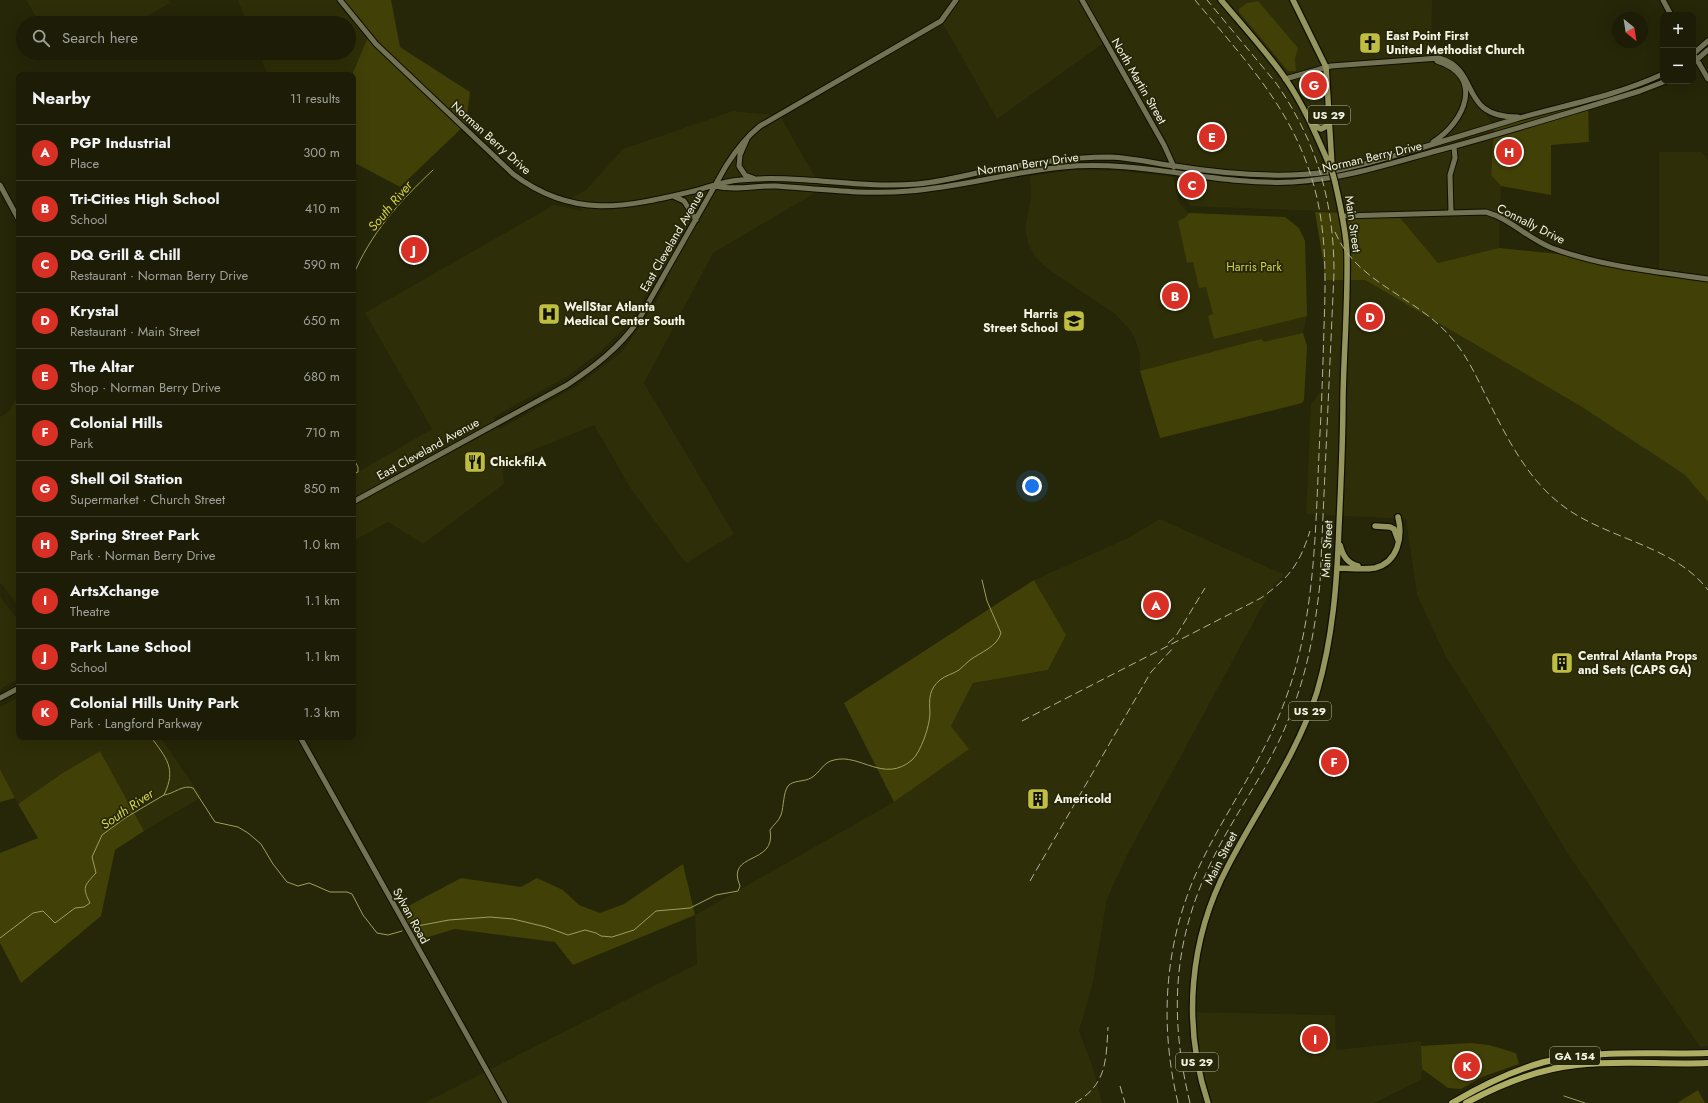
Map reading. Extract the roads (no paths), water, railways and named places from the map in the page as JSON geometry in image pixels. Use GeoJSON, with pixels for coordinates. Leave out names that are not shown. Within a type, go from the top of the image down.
{"type":"FeatureCollection","features":[{"type":"Feature","properties":{"kind":"highway","name":"GA 154"},"geometry":{"type":"LineString","coordinates":[[1452,1103],[1502,1077],[1527,1067],[1557,1059],[1589,1055],[1708,1053]]}},
{"type":"Feature","properties":{"kind":"highway","name":"GA 154"},"geometry":{"type":"LineString","coordinates":[[1466,1103],[1498,1086],[1520,1078],[1564,1066],[1600,1063],[1708,1063]]}},
{"type":"Feature","properties":{"kind":"main road","name":"Norman Berry Drive"},"geometry":{"type":"LineString","coordinates":[[340,0],[351,16]]}},
{"type":"Feature","properties":{"kind":"main road","name":"East Cleveland Avenue"},"geometry":{"type":"LineString","coordinates":[[356,500],[567,385],[600,362],[627,335],[638,321],[737,147],[760,126],[940,21],[956,0]]}},
{"type":"Feature","properties":{"kind":"main road","name":"North Martin Street"},"geometry":{"type":"LineString","coordinates":[[1082,0],[1164,145],[1176,173]]}},
{"type":"Feature","properties":{"kind":"main road","name":"US 29"},"geometry":{"type":"LineString","coordinates":[[1221,0],[1265,51],[1285,79],[1311,124],[1331,164]]}},
{"type":"Feature","properties":{"kind":"main road","name":"US 29"},"geometry":{"type":"LineString","coordinates":[[1293,0],[1326,67],[1330,121],[1331,164]]}},
{"type":"Feature","properties":{"kind":"main road"},"geometry":{"type":"LineString","coordinates":[[1663,0],[1670,12]]}},
{"type":"Feature","properties":{"kind":"main road","name":"Norman Berry Drive"},"geometry":{"type":"LineString","coordinates":[[356,22],[376,44],[514,174],[539,192],[572,204],[601,207],[621,206],[672,196],[716,186],[726,182],[756,179],[886,185],[919,184],[1046,162],[1086,158],[1123,158],[1248,175],[1311,174],[1369,164],[1527,116],[1599,98],[1660,75]]}},
{"type":"Feature","properties":{"kind":"main road"},"geometry":{"type":"LineString","coordinates":[[1696,51],[1708,40]]}},
{"type":"Feature","properties":{"kind":"main road"},"geometry":{"type":"LineString","coordinates":[[1696,61],[1708,50]]}},
{"type":"Feature","properties":{"kind":"main road"},"geometry":{"type":"LineString","coordinates":[[1285,79],[1326,67],[1433,60],[1439,58],[1452,63],[1458,68],[1474,97],[1486,110],[1503,116],[1527,116]]}},
{"type":"Feature","properties":{"kind":"main road"},"geometry":{"type":"LineString","coordinates":[[1425,147],[1445,134],[1453,126],[1462,111],[1465,97],[1464,85],[1458,73],[1451,67],[1433,60]]}},
{"type":"Feature","properties":{"kind":"main road"},"geometry":{"type":"LineString","coordinates":[[1696,63],[1708,79]]}},
{"type":"Feature","properties":{"kind":"main road","name":"Norman Berry Drive"},"geometry":{"type":"LineString","coordinates":[[716,186],[724,188],[772,186],[876,192],[906,191],[941,188],[1023,173],[1078,166],[1132,167],[1256,182],[1318,180],[1398,163],[1640,92],[1660,84]]}},
{"type":"Feature","properties":{"kind":"main road"},"geometry":{"type":"LineString","coordinates":[[1311,124],[1320,129],[1327,126],[1330,121]]}},
{"type":"Feature","properties":{"kind":"main road"},"geometry":{"type":"LineString","coordinates":[[748,136],[740,155],[739,166],[745,175],[756,179]]}},
{"type":"Feature","properties":{"kind":"main road"},"geometry":{"type":"LineString","coordinates":[[1451,212],[1450,175],[1455,158],[1454,146]]}},
{"type":"Feature","properties":{"kind":"main road","name":"Main Street"},"geometry":{"type":"LineString","coordinates":[[1208,1103],[1198,1067],[1192,1020],[1193,983],[1205,921],[1219,884],[1296,745],[1312,704],[1330,638],[1337,568],[1343,447],[1347,252],[1342,216],[1331,164]]}},
{"type":"Feature","properties":{"kind":"main road"},"geometry":{"type":"LineString","coordinates":[[0,185],[16,214]]}},
{"type":"Feature","properties":{"kind":"main road"},"geometry":{"type":"LineString","coordinates":[[672,196],[684,201],[696,220]]}},
{"type":"Feature","properties":{"kind":"main road","name":"Connally Drive"},"geometry":{"type":"LineString","coordinates":[[1342,216],[1478,212],[1494,215],[1506,220],[1546,246],[1566,253],[1635,268],[1708,279]]}},
{"type":"Feature","properties":{"kind":"main road"},"geometry":{"type":"LineString","coordinates":[[1337,568],[1374,568],[1385,563],[1393,555],[1398,546],[1400,530],[1398,517]]}},
{"type":"Feature","properties":{"kind":"main road"},"geometry":{"type":"LineString","coordinates":[[1375,526],[1390,527],[1394,529],[1398,537],[1398,546]]}},
{"type":"Feature","properties":{"kind":"main road"},"geometry":{"type":"LineString","coordinates":[[1338,542],[1348,561],[1364,568]]}},
{"type":"Feature","properties":{"kind":"main road"},"geometry":{"type":"LineString","coordinates":[[0,698],[16,690]]}},
{"type":"Feature","properties":{"kind":"main road","name":"Sylvan Road"},"geometry":{"type":"LineString","coordinates":[[302,740],[505,1103]]}},
{"type":"Feature","properties":{"kind":"waterway","name":"South River"},"geometry":{"type":"LineString","coordinates":[[356,270],[368,246],[387,219],[433,170]]}},
{"type":"Feature","properties":{"kind":"waterway","name":"South River"},"geometry":{"type":"LineString","coordinates":[[356,463],[358,467],[358,472],[356,473]]}},
{"type":"Feature","properties":{"kind":"waterway"},"geometry":{"type":"LineString","coordinates":[[412,927],[449,920],[490,917],[513,919],[546,927],[568,935],[585,930],[601,936],[612,937],[634,930],[656,911],[690,908],[716,895],[738,891],[740,886],[737,875],[739,868],[745,862],[766,849],[770,841],[770,830],[780,817],[785,792],[790,784],[811,778],[824,765],[834,760],[853,760],[882,769],[902,767],[912,760],[919,751],[927,731],[930,718],[930,695],[936,683],[942,678],[959,670],[970,660],[992,646],[999,638],[1001,633],[987,601],[982,580]]}},
{"type":"Feature","properties":{"kind":"waterway","name":"South River"},"geometry":{"type":"LineString","coordinates":[[0,938],[33,913],[43,911],[55,923],[75,908],[84,907],[90,903],[85,890],[87,884],[96,873],[92,857],[102,835],[125,818],[164,795],[168,786],[170,770],[165,757],[153,740]]}},
{"type":"Feature","properties":{"kind":"waterway"},"geometry":{"type":"LineString","coordinates":[[164,795],[186,787],[193,788],[215,822],[238,827],[248,833],[261,844],[273,864],[287,882],[298,886],[309,883],[330,892],[347,892],[352,894],[363,915],[377,933],[388,935],[402,931]]}},
{"type":"Feature","properties":{"kind":"waterway"},"geometry":{"type":"LineString","coordinates":[[1564,1096],[1585,1103]]}},
{"type":"Feature","properties":{"kind":"railway"},"geometry":{"type":"LineString","coordinates":[[1178,1103],[1168,1043],[1167,1013],[1168,984],[1178,924],[1187,895],[1199,867],[1219,828],[1252,771],[1281,711],[1293,677],[1302,643],[1308,609],[1315,539],[1322,393],[1325,287],[1324,248],[1319,209],[1315,189],[1300,146],[1275,101],[1245,59],[1195,0]]}},
{"type":"Feature","properties":{"kind":"railway"},"geometry":{"type":"LineString","coordinates":[[1190,1103],[1183,1068],[1177,1002],[1179,970],[1184,938],[1193,907],[1205,875],[1221,843],[1266,766],[1289,718],[1301,685],[1316,618],[1320,583],[1334,273],[1331,222],[1326,197],[1312,150],[1302,128],[1276,83],[1207,0]]}},
{"type":"Feature","properties":{"kind":"railway"},"geometry":{"type":"LineString","coordinates":[[1335,232],[1344,249],[1357,264],[1387,288],[1419,309],[1434,321],[1455,342],[1472,368],[1512,445],[1528,470],[1547,492],[1558,502],[1595,525],[1656,551],[1676,562],[1693,574],[1708,590]]}},
{"type":"Feature","properties":{"kind":"railway"},"geometry":{"type":"LineString","coordinates":[[1022,721],[1261,598],[1286,577],[1292,569],[1302,553],[1310,531]]}},
{"type":"Feature","properties":{"kind":"railway"},"geometry":{"type":"LineString","coordinates":[[1168,643],[1176,636],[1205,588]]}},
{"type":"Feature","properties":{"kind":"railway"},"geometry":{"type":"LineString","coordinates":[[1030,881],[1151,672],[1174,647]]}},
{"type":"Feature","properties":{"kind":"railway"},"geometry":{"type":"LineString","coordinates":[[1075,1103],[1086,1096],[1099,1080],[1103,1071],[1108,1027]]}},
{"type":"Feature","properties":{"kind":"railway"},"geometry":{"type":"LineString","coordinates":[[1120,1086],[1125,1103]]}},
{"type":"Feature","properties":{"kind":"place","name":"East Point First United Methodist Church"},"geometry":{"type":"Point","coordinates":[1370,43]}},
{"type":"Feature","properties":{"kind":"place","name":"Shell Oil Station"},"geometry":{"type":"Point","coordinates":[1314,85]}},
{"type":"Feature","properties":{"kind":"place","name":"The Altar"},"geometry":{"type":"Point","coordinates":[1212,137]}},
{"type":"Feature","properties":{"kind":"place","name":"Spring Street Park"},"geometry":{"type":"Point","coordinates":[1509,152]}},
{"type":"Feature","properties":{"kind":"place","name":"DQ Grill & Chill"},"geometry":{"type":"Point","coordinates":[1192,185]}},
{"type":"Feature","properties":{"kind":"place","name":"Park Lane School"},"geometry":{"type":"Point","coordinates":[414,250]}},
{"type":"Feature","properties":{"kind":"place","name":"Tri-Cities High School"},"geometry":{"type":"Point","coordinates":[1175,296]}},
{"type":"Feature","properties":{"kind":"place","name":"WellStar Atlanta Medical Center South"},"geometry":{"type":"Point","coordinates":[549,314]}},
{"type":"Feature","properties":{"kind":"place","name":"Krystal"},"geometry":{"type":"Point","coordinates":[1370,317]}},
{"type":"Feature","properties":{"kind":"place","name":"Harris Street School"},"geometry":{"type":"Point","coordinates":[1074,321]}},
{"type":"Feature","properties":{"kind":"place","name":"Chick-fil-A"},"geometry":{"type":"Point","coordinates":[475,462]}},
{"type":"Feature","properties":{"kind":"place","name":"PGP Industrial"},"geometry":{"type":"Point","coordinates":[1156,605]}},
{"type":"Feature","properties":{"kind":"place","name":"Central Atlanta Props and Sets (CAPS GA)"},"geometry":{"type":"Point","coordinates":[1562,663]}},
{"type":"Feature","properties":{"kind":"place","name":"Colonial Hills"},"geometry":{"type":"Point","coordinates":[1334,762]}},
{"type":"Feature","properties":{"kind":"place","name":"Americold"},"geometry":{"type":"Point","coordinates":[1038,799]}},
{"type":"Feature","properties":{"kind":"place","name":"ArtsXchange"},"geometry":{"type":"Point","coordinates":[1315,1039]}},
{"type":"Feature","properties":{"kind":"place","name":"Colonial Hills Unity Park"},"geometry":{"type":"Point","coordinates":[1467,1066]}},
{"type":"Feature","properties":{"kind":"park label","name":"Harris Park"},"geometry":{"type":"Point","coordinates":[1254,267]}}]}
